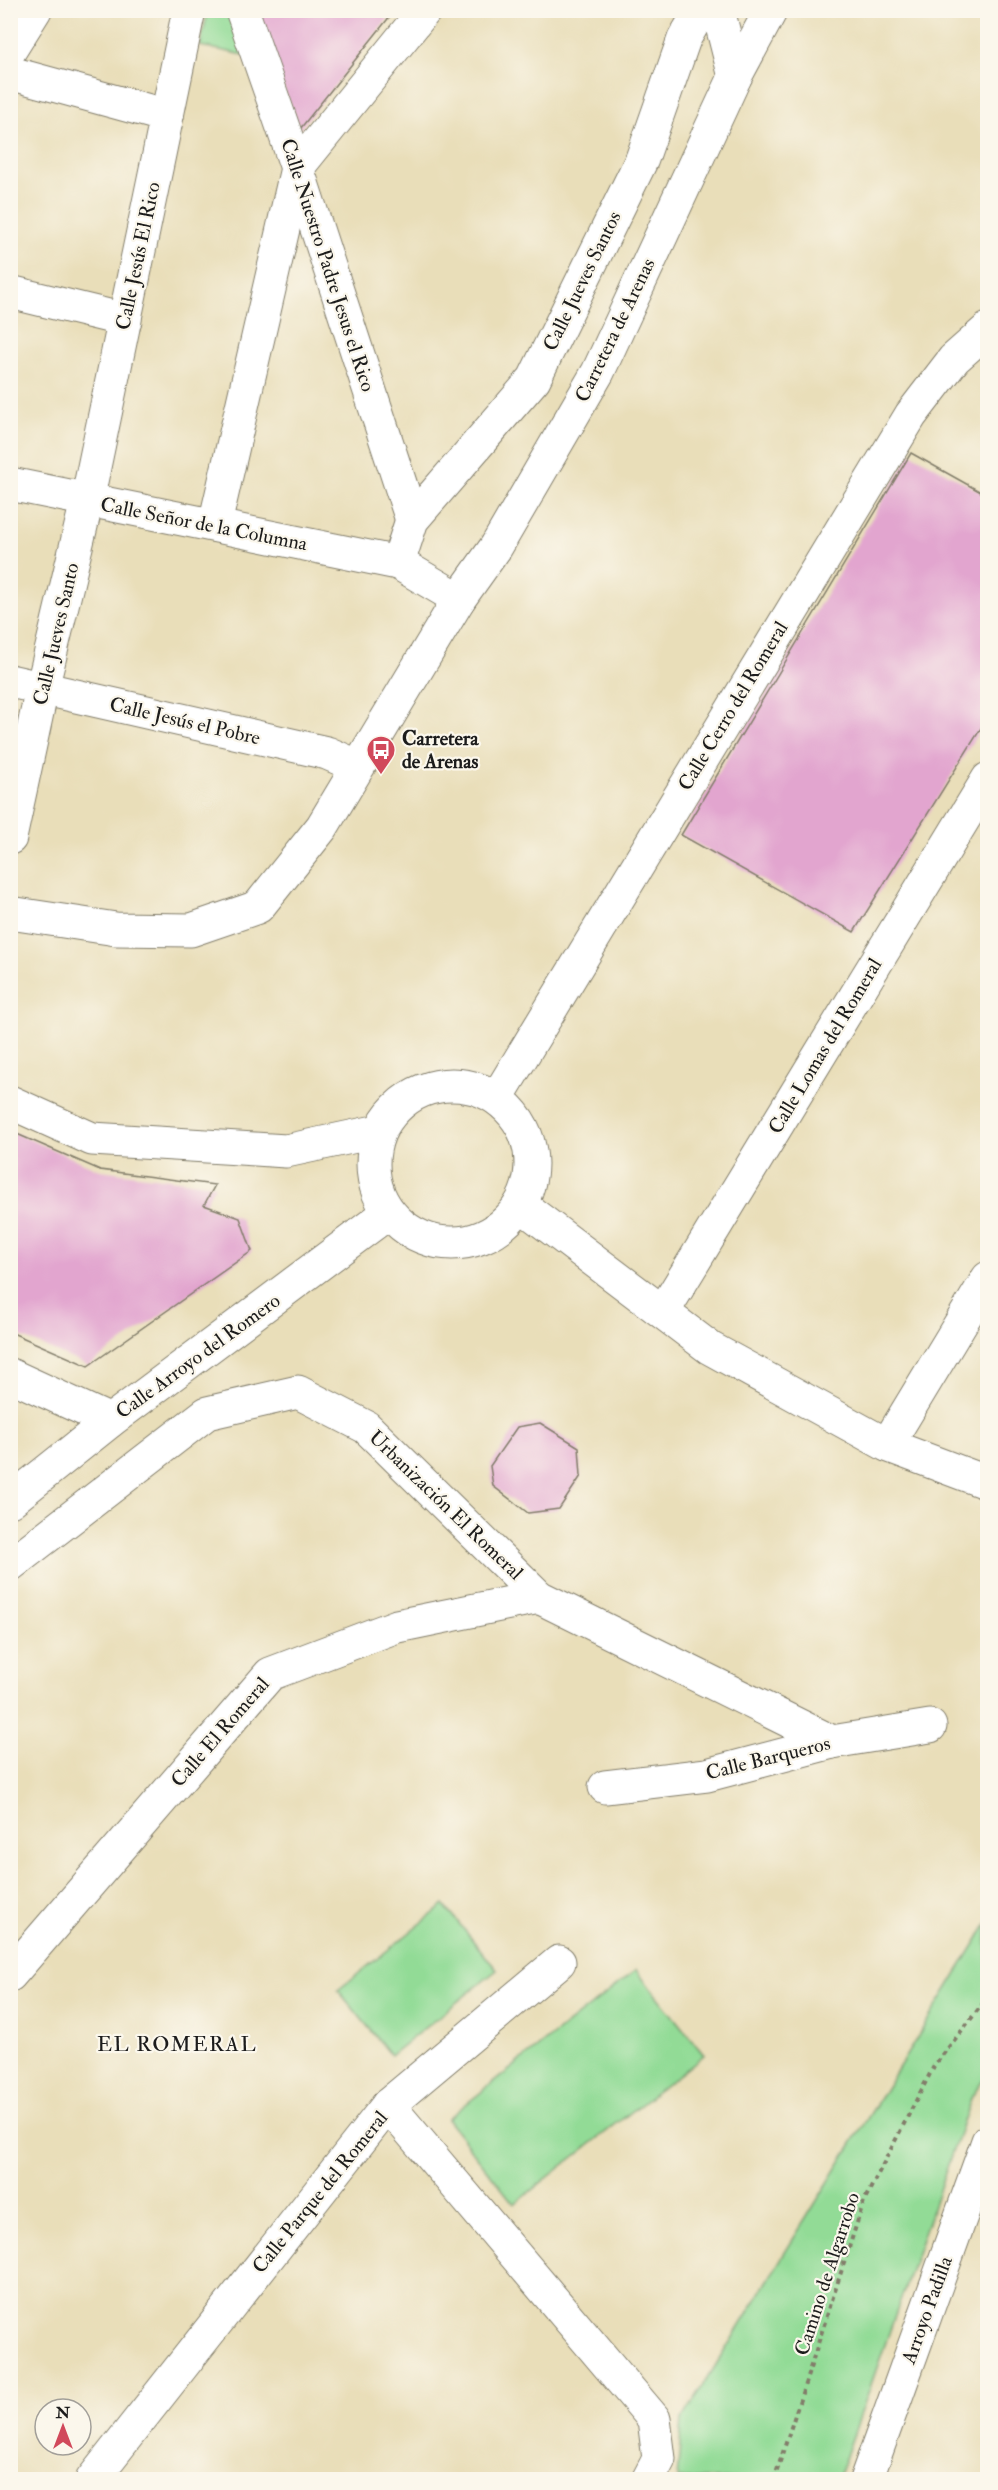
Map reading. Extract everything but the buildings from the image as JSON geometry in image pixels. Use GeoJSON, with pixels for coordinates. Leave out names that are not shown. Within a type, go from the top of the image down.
{"type":"FeatureCollection","features":[{"type":"Feature","properties":{"kind":"street"},"geometry":{"type":"LineString","coordinates":[[10,50],[35,10]]}},
{"type":"Feature","properties":{"kind":"street","name":"Calle Jesús El Rico"},"geometry":{"type":"LineString","coordinates":[[87,501],[189,10]]}},
{"type":"Feature","properties":{"kind":"street","name":"Calle Nuestro Padre Jesus el Rico"},"geometry":{"type":"LineString","coordinates":[[242,10],[297,168],[412,520]]}},
{"type":"Feature","properties":{"kind":"street"},"geometry":{"type":"LineString","coordinates":[[215,524],[297,168],[425,10]]}},
{"type":"Feature","properties":{"kind":"street","name":"Calle Jueves Santos"},"geometry":{"type":"LineString","coordinates":[[412,520],[534,379],[642,159],[684,39],[701,10]]}},
{"type":"Feature","properties":{"kind":"street"},"geometry":{"type":"LineString","coordinates":[[718,10],[735,77]]}},
{"type":"Feature","properties":{"kind":"street","name":"Carretera de Arenas"},"geometry":{"type":"LineString","coordinates":[[10,913],[116,929],[191,930],[258,908],[322,827],[459,599],[496,547],[598,372],[735,77],[771,10]]}},
{"type":"Feature","properties":{"kind":"street"},"geometry":{"type":"LineString","coordinates":[[10,73],[167,116]]}},
{"type":"Feature","properties":{"kind":"street"},"geometry":{"type":"LineString","coordinates":[[10,292],[125,320]]}},
{"type":"Feature","properties":{"kind":"street","name":"Calle Cerro del Romeral"},"geometry":{"type":"LineString","coordinates":[[498,1096],[911,415],[954,359],[987,329]]}},
{"type":"Feature","properties":{"kind":"street","name":"Calle Señor de la Columna"},"geometry":{"type":"LineString","coordinates":[[10,484],[398,563],[459,599]]}},
{"type":"Feature","properties":{"kind":"street","name":"Calle Jueves Santo"},"geometry":{"type":"LineString","coordinates":[[10,838],[42,689],[87,501]]}},
{"type":"Feature","properties":{"kind":"street"},"geometry":{"type":"LineString","coordinates":[[398,563],[412,520]]}},
{"type":"Feature","properties":{"kind":"street","name":"Calle Jesús el Pobre"},"geometry":{"type":"LineString","coordinates":[[10,681],[327,753],[357,766]]}},
{"type":"Feature","properties":{"kind":"street","name":"Calle Lomas del Romeral"},"geometry":{"type":"LineString","coordinates":[[663,1312],[987,779]]}},
{"type":"Feature","properties":{"kind":"street"},"geometry":{"type":"LineString","coordinates":[[453,1083],[498,1096],[510,1107],[534,1155],[534,1164],[522,1206],[510,1221],[453,1245],[412,1234],[388,1213],[371,1164],[379,1131],[395,1107],[417,1091],[453,1083]]}},
{"type":"Feature","properties":{"kind":"street"},"geometry":{"type":"LineString","coordinates":[[10,1102],[92,1139],[286,1151],[379,1131]]}},
{"type":"Feature","properties":{"kind":"street"},"geometry":{"type":"LineString","coordinates":[[522,1206],[710,1348],[887,1445],[987,1483]]}},
{"type":"Feature","properties":{"kind":"street","name":"Calle Arroyo del Romero"},"geometry":{"type":"LineString","coordinates":[[10,1501],[110,1420],[388,1213]]}},
{"type":"Feature","properties":{"kind":"street"},"geometry":{"type":"LineString","coordinates":[[887,1445],[987,1278]]}},
{"type":"Feature","properties":{"kind":"street"},"geometry":{"type":"LineString","coordinates":[[10,1376],[110,1420]]}},
{"type":"Feature","properties":{"kind":"street","name":"Urbanización El Romeral"},"geometry":{"type":"LineString","coordinates":[[10,1564],[207,1413],[298,1392],[366,1427],[539,1597],[832,1742]]}},
{"type":"Feature","properties":{"kind":"street","name":"Calle El Romeral"},"geometry":{"type":"LineString","coordinates":[[10,1975],[270,1674],[397,1626],[539,1597]]}},
{"type":"Feature","properties":{"kind":"street","name":"Calle Barqueros"},"geometry":{"type":"LineString","coordinates":[[605,1787],[707,1775],[832,1742],[930,1726]]}},
{"type":"Feature","properties":{"kind":"street"},"geometry":{"type":"LineString","coordinates":[[388,2105],[559,1962]]}},
{"type":"Feature","properties":{"kind":"street","name":"Calle Parque del Romeral"},"geometry":{"type":"LineString","coordinates":[[92,2480],[388,2105],[654,2418],[658,2460],[648,2480]]}},
{"type":"Feature","properties":{"kind":"street","name":"Arroyo Padilla"},"geometry":{"type":"LineString","coordinates":[[866,2480],[987,2141]]}},
{"type":"Feature","properties":{"kind":"path","name":"Camino de Algarrobo"},"geometry":{"type":"LineString","coordinates":[[774,2480],[864,2201],[934,2066],[987,1997]]}},
{"type":"Feature","properties":{"kind":"green space"},"geometry":{"type":"Polygon","coordinates":[[[208,11],[230,11],[249,56],[200,46],[208,11]]]}},
{"type":"Feature","properties":{"kind":"green space"},"geometry":{"type":"Polygon","coordinates":[[[444,1905],[497,1970],[391,2055],[338,1990],[444,1905]]]}},
{"type":"Feature","properties":{"kind":"green space"},"geometry":{"type":"Polygon","coordinates":[[[987,1924],[987,2075],[972,2096],[838,2479],[677,2479],[682,2420],[987,1924]]]}},
{"type":"Feature","properties":{"kind":"green space"},"geometry":{"type":"Polygon","coordinates":[[[636,1970],[704,2055],[514,2204],[447,2119],[636,1970]]]}},
{"type":"Feature","properties":{"kind":"place","name":"Carretera de Arenas"},"geometry":{"type":"Point","coordinates":[381,776]}},
{"type":"Feature","properties":{"kind":"district","name":"EL ROMERAL"},"geometry":{"type":"Point","coordinates":[177,2044]}}]}
